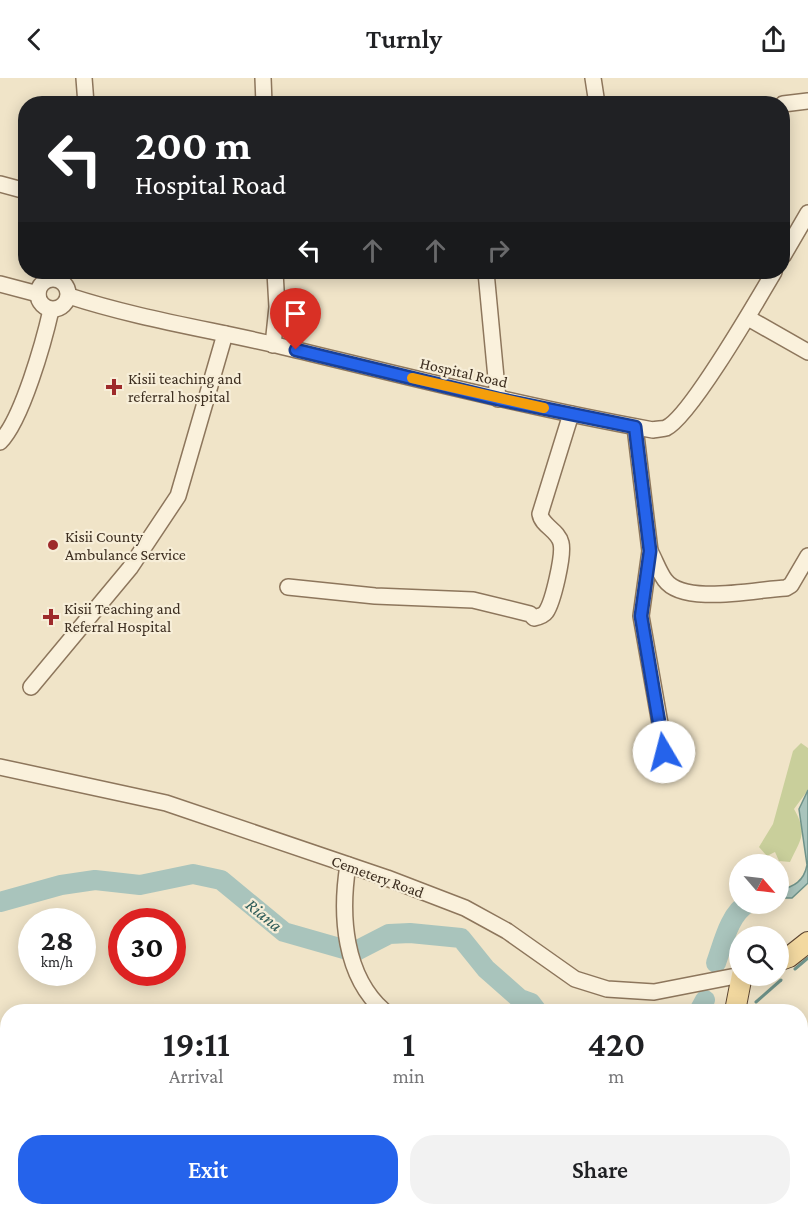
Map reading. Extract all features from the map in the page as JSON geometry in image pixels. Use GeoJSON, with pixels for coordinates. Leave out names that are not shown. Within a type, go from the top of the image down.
{"type":"FeatureCollection","features":[{"type":"Feature","properties":{"kind":"main road"},"geometry":{"type":"LineString","coordinates":[[789,957],[808,942]]}},
{"type":"Feature","properties":{"kind":"main road"},"geometry":{"type":"LineString","coordinates":[[736,1004],[739,986]]}},
{"type":"Feature","properties":{"kind":"street"},"geometry":{"type":"LineString","coordinates":[[84,78],[85,96]]}},
{"type":"Feature","properties":{"kind":"street"},"geometry":{"type":"LineString","coordinates":[[263,78],[264,96]]}},
{"type":"Feature","properties":{"kind":"street"},"geometry":{"type":"LineString","coordinates":[[593,78],[596,96]]}},
{"type":"Feature","properties":{"kind":"street"},"geometry":{"type":"LineString","coordinates":[[790,103],[808,101]]}},
{"type":"Feature","properties":{"kind":"street"},"geometry":{"type":"LineString","coordinates":[[0,184],[18,189]]}},
{"type":"Feature","properties":{"kind":"street"},"geometry":{"type":"LineString","coordinates":[[791,230],[808,213]]}},
{"type":"Feature","properties":{"kind":"street"},"geometry":{"type":"LineString","coordinates":[[50,279],[43,282],[38,294],[42,305],[51,310]]}},
{"type":"Feature","properties":{"kind":"street"},"geometry":{"type":"LineString","coordinates":[[51,310],[64,305],[69,296],[62,279]]}},
{"type":"Feature","properties":{"kind":"street"},"geometry":{"type":"LineString","coordinates":[[273,345],[278,307],[276,279]]}},
{"type":"Feature","properties":{"kind":"street"},"geometry":{"type":"LineString","coordinates":[[487,279],[498,399]]}},
{"type":"Feature","properties":{"kind":"street","name":"Hospital Road"},"geometry":{"type":"LineString","coordinates":[[69,296],[112,310],[273,345],[498,399],[653,430],[666,428],[677,419],[747,318],[770,279]]}},
{"type":"Feature","properties":{"kind":"street"},"geometry":{"type":"LineString","coordinates":[[0,284],[38,294]]}},
{"type":"Feature","properties":{"kind":"street"},"geometry":{"type":"LineString","coordinates":[[0,442],[14,422],[45,335],[51,310]]}},
{"type":"Feature","properties":{"kind":"street"},"geometry":{"type":"LineString","coordinates":[[747,318],[808,352]]}},
{"type":"Feature","properties":{"kind":"street"},"geometry":{"type":"LineString","coordinates":[[31,687],[130,568],[178,496],[225,334]]}},
{"type":"Feature","properties":{"kind":"street"},"geometry":{"type":"LineString","coordinates":[[288,587],[375,596],[473,600],[530,614],[534,618],[539,617],[546,612],[550,601],[561,563],[562,546],[559,537],[541,520],[540,514],[571,414]]}},
{"type":"Feature","properties":{"kind":"street"},"geometry":{"type":"LineString","coordinates":[[635,427],[650,551],[641,616],[664,752]]}},
{"type":"Feature","properties":{"kind":"street"},"geometry":{"type":"LineString","coordinates":[[650,551],[665,581],[675,589],[692,595],[786,588],[791,585],[808,556]]}},
{"type":"Feature","properties":{"kind":"street","name":"Cemetery Road"},"geometry":{"type":"LineString","coordinates":[[0,767],[166,803],[465,908],[507,931],[541,958],[575,979],[607,989],[654,992],[729,977]]}},
{"type":"Feature","properties":{"kind":"street"},"geometry":{"type":"LineString","coordinates":[[348,866],[344,894],[345,922],[352,959],[361,985],[376,1004]]}},
{"type":"Feature","properties":{"kind":"green space"},"geometry":{"type":"Polygon","coordinates":[[[801,743],[808,748],[808,790],[794,809],[802,830],[800,841],[790,862],[789,854],[776,854],[775,852],[765,854],[759,847],[773,824],[793,751],[801,743]]]}},
{"type":"Feature","properties":{"kind":"water"},"geometry":{"type":"Polygon","coordinates":[[[808,790],[808,883],[792,898],[789,898],[789,887],[798,882],[806,871],[807,865],[799,809],[808,790]]]}},
{"type":"Feature","properties":{"kind":"water"},"geometry":{"type":"Polygon","coordinates":[[[732,914],[744,914],[739,926],[729,926],[729,934],[722,931],[732,914]]]}},
{"type":"Feature","properties":{"kind":"waterway","name":"Riana"},"geometry":{"type":"LineString","coordinates":[[0,902],[61,885],[95,880],[140,885],[193,874],[221,880],[284,932],[354,952],[389,934],[410,933],[461,938],[486,969],[520,999],[532,1004]]}},
{"type":"Feature","properties":{"kind":"waterway","name":"Riana"},"geometry":{"type":"LineString","coordinates":[[716,963],[736,914]]}},
{"type":"Feature","properties":{"kind":"waterway"},"geometry":{"type":"LineString","coordinates":[[795,969],[808,958]]}},
{"type":"Feature","properties":{"kind":"waterway"},"geometry":{"type":"LineString","coordinates":[[756,1002],[774,986]]}},
{"type":"Feature","properties":{"kind":"waterway","name":"Riana"},"geometry":{"type":"LineString","coordinates":[[703,1004],[705,1000]]}},
{"type":"Feature","properties":{"kind":"slow traffic"},"geometry":{"type":"LineString","coordinates":[[412,378],[544,408]]}},
{"type":"Feature","properties":{"kind":"place","name":"Kisii teaching and referral hospital"},"geometry":{"type":"Point","coordinates":[114,387]}},
{"type":"Feature","properties":{"kind":"place","name":"Kisii County Ambulance Service"},"geometry":{"type":"Point","coordinates":[53,545]}},
{"type":"Feature","properties":{"kind":"place","name":"Kisii Teaching and Referral Hospital"},"geometry":{"type":"Point","coordinates":[51,617]}},
{"type":"Feature","properties":{"kind":"route"},"geometry":{"type":"LineString","coordinates":[[296,350],[498,399],[621,422],[635,427],[650,551],[641,616],[657,698],[664,752]]}}]}
